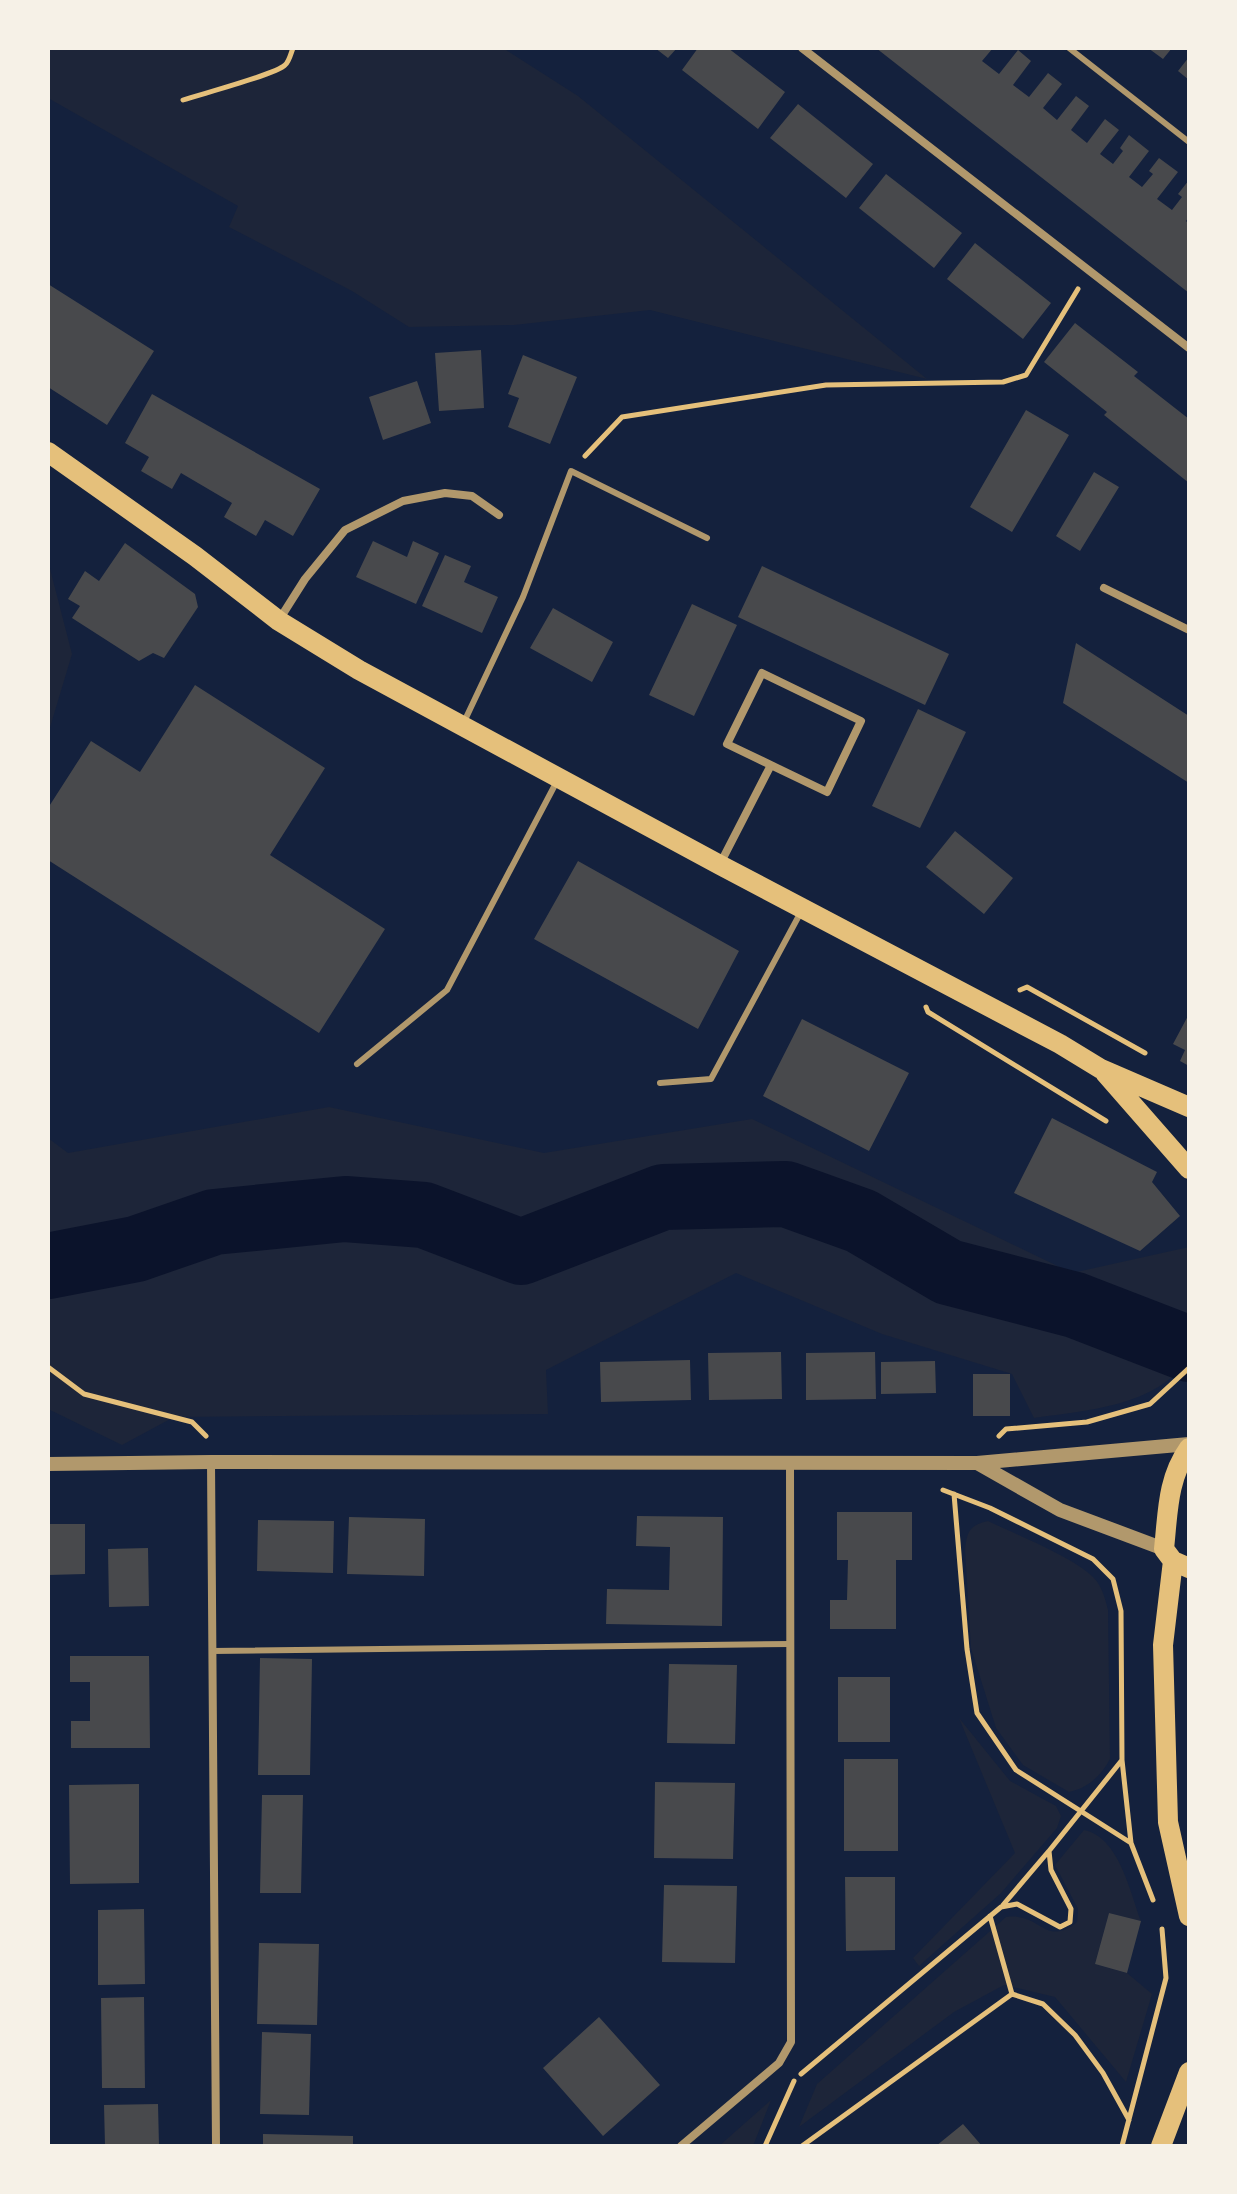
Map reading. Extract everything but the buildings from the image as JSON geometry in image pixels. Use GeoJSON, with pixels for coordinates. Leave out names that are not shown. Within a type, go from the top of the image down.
{"type":"FeatureCollection","features":[{"type":"Feature","properties":{"kind":"main road"},"geometry":{"type":"LineString","coordinates":[[48,452],[195,556],[279,621],[359,670],[1060,1044],[1101,1069],[1189,1107]]}},
{"type":"Feature","properties":{"kind":"main road"},"geometry":{"type":"LineString","coordinates":[[1101,1069],[1189,1169]]}},
{"type":"Feature","properties":{"kind":"main road"},"geometry":{"type":"LineString","coordinates":[[1189,1446],[1177,1466],[1170,1488],[1175,1559],[1163,1645],[1168,1822],[1189,1916]]}},
{"type":"Feature","properties":{"kind":"main road"},"geometry":{"type":"LineString","coordinates":[[1161,2146],[1189,2072]]}},
{"type":"Feature","properties":{"kind":"street"},"geometry":{"type":"LineString","coordinates":[[802,48],[1189,348]]}},
{"type":"Feature","properties":{"kind":"street"},"geometry":{"type":"LineString","coordinates":[[279,621],[305,579],[345,530],[403,501],[445,493],[472,496],[499,515]]}},
{"type":"Feature","properties":{"kind":"street"},"geometry":{"type":"LineString","coordinates":[[1104,588],[1189,630]]}},
{"type":"Feature","properties":{"kind":"street"},"geometry":{"type":"LineString","coordinates":[[762,673],[861,721],[827,792],[771,765],[727,744],[762,673]]}},
{"type":"Feature","properties":{"kind":"street"},"geometry":{"type":"LineString","coordinates":[[720,865],[771,765]]}},
{"type":"Feature","properties":{"kind":"street"},"geometry":{"type":"LineString","coordinates":[[48,1464],[977,1463],[1189,1446]]}},
{"type":"Feature","properties":{"kind":"street"},"geometry":{"type":"LineString","coordinates":[[211,1462],[216,2146]]}},
{"type":"Feature","properties":{"kind":"street"},"geometry":{"type":"LineString","coordinates":[[681,2146],[779,2063],[791,2042],[790,1463]]}},
{"type":"Feature","properties":{"kind":"street"},"geometry":{"type":"LineString","coordinates":[[977,1463],[1060,1510],[1175,1559]]}},
{"type":"Feature","properties":{"kind":"lane"},"geometry":{"type":"LineString","coordinates":[[1069,48],[1189,142]]}},
{"type":"Feature","properties":{"kind":"lane"},"geometry":{"type":"LineString","coordinates":[[463,725],[523,597],[571,471],[707,538]]}},
{"type":"Feature","properties":{"kind":"lane"},"geometry":{"type":"LineString","coordinates":[[357,1064],[447,990],[558,778]]}},
{"type":"Feature","properties":{"kind":"lane"},"geometry":{"type":"LineString","coordinates":[[660,1083],[711,1079],[803,907]]}},
{"type":"Feature","properties":{"kind":"lane"},"geometry":{"type":"LineString","coordinates":[[212,1651],[790,1644]]}},
{"type":"Feature","properties":{"kind":"path"},"geometry":{"type":"LineString","coordinates":[[183,100],[269,75],[286,65],[293,48]]}},
{"type":"Feature","properties":{"kind":"path"},"geometry":{"type":"LineString","coordinates":[[571,471],[622,417],[826,385],[1003,382],[1026,375],[1089,271]]}},
{"type":"Feature","properties":{"kind":"path"},"geometry":{"type":"LineString","coordinates":[[1027,987],[1148,1056]]}},
{"type":"Feature","properties":{"kind":"path"},"geometry":{"type":"LineString","coordinates":[[928,1012],[1116,1127]]}},
{"type":"Feature","properties":{"kind":"path"},"geometry":{"type":"LineString","coordinates":[[48,1367],[84,1394],[192,1422],[232,1462]]}},
{"type":"Feature","properties":{"kind":"path"},"geometry":{"type":"LineString","coordinates":[[1006,1429],[1087,1422],[1116,1416],[1150,1404],[1188,1369]]}},
{"type":"Feature","properties":{"kind":"path"},"geometry":{"type":"LineString","coordinates":[[932,1486],[990,1508],[1093,1559],[1113,1579],[1121,1611],[1122,1760],[1131,1843],[1157,1909]]}},
{"type":"Feature","properties":{"kind":"path"},"geometry":{"type":"LineString","coordinates":[[954,1494],[967,1649],[977,1713],[1016,1770],[1131,1843]]}},
{"type":"Feature","properties":{"kind":"path"},"geometry":{"type":"LineString","coordinates":[[765,2146],[794,2080],[1001,1907],[1122,1760]]}},
{"type":"Feature","properties":{"kind":"path"},"geometry":{"type":"LineString","coordinates":[[1001,1907],[1017,1904],[1060,1927],[1070,1922],[1071,1909],[1051,1870],[1049,1851]]}},
{"type":"Feature","properties":{"kind":"path"},"geometry":{"type":"LineString","coordinates":[[990,1916],[1012,1994]]}},
{"type":"Feature","properties":{"kind":"path"},"geometry":{"type":"LineString","coordinates":[[1122,2146],[1166,1978],[1162,1922]]}},
{"type":"Feature","properties":{"kind":"path"},"geometry":{"type":"LineString","coordinates":[[1012,1994],[1043,2004],[1075,2035],[1103,2073],[1129,2120]]}},
{"type":"Feature","properties":{"kind":"path"},"geometry":{"type":"LineString","coordinates":[[802,2146],[1012,1994]]}},
{"type":"Feature","properties":{"kind":"shaded area"},"geometry":{"type":"Polygon","coordinates":[[[48,48],[503,48],[578,96],[927,379],[650,310],[514,325],[409,327],[352,291],[229,227],[238,206],[48,98],[48,48]]]}},
{"type":"Feature","properties":{"kind":"shaded area"},"geometry":{"type":"Polygon","coordinates":[[[48,561],[72,654],[48,734],[48,561]]]}},
{"type":"Feature","properties":{"kind":"shaded area"},"geometry":{"type":"Polygon","coordinates":[[[329,1107],[544,1153],[752,1119],[1072,1273],[1189,1247],[1189,1358],[1158,1387],[1139,1396],[1098,1408],[1034,1418],[1012,1374],[882,1334],[736,1273],[546,1370],[548,1414],[174,1417],[122,1445],[48,1409],[48,1138],[68,1153],[329,1107]]]}},
{"type":"Feature","properties":{"kind":"shaded area"},"geometry":{"type":"Polygon","coordinates":[[[988,1521],[1084,1569],[1099,1584],[1104,1597],[1108,1610],[1110,1759],[1102,1771],[1082,1788],[1069,1792],[1023,1765],[996,1728],[971,1648],[965,1549],[970,1530],[988,1521]]]}},
{"type":"Feature","properties":{"kind":"shaded area"},"geometry":{"type":"Polygon","coordinates":[[[959,1718],[1010,1781],[1056,1806],[1061,1816],[1057,1828],[1001,1893],[919,1966],[913,1958],[1015,1853],[959,1718]]]}},
{"type":"Feature","properties":{"kind":"shaded area"},"geometry":{"type":"Polygon","coordinates":[[[1084,1830],[1096,1835],[1115,1854],[1141,1921],[1109,1913],[1095,1964],[1127,1973],[1152,1994],[1126,2082],[1055,1997],[1004,1985],[954,2012],[799,2127],[817,2084],[1006,1917],[1027,1919],[1050,1931],[1066,1929],[1077,1922],[1078,1909],[1055,1865],[1084,1830]]]}},
{"type":"Feature","properties":{"kind":"shaded area"},"geometry":{"type":"Polygon","coordinates":[[[771,2100],[753,2146],[719,2146],[771,2100]]]}},
{"type":"Feature","properties":{"kind":"waterway"},"geometry":{"type":"LineString","coordinates":[[48,1266],[136,1249],[214,1222],[345,1209],[424,1215],[521,1252],[663,1197],[786,1194],[861,1221],[948,1272],[1075,1305],[1189,1349]]}}]}
